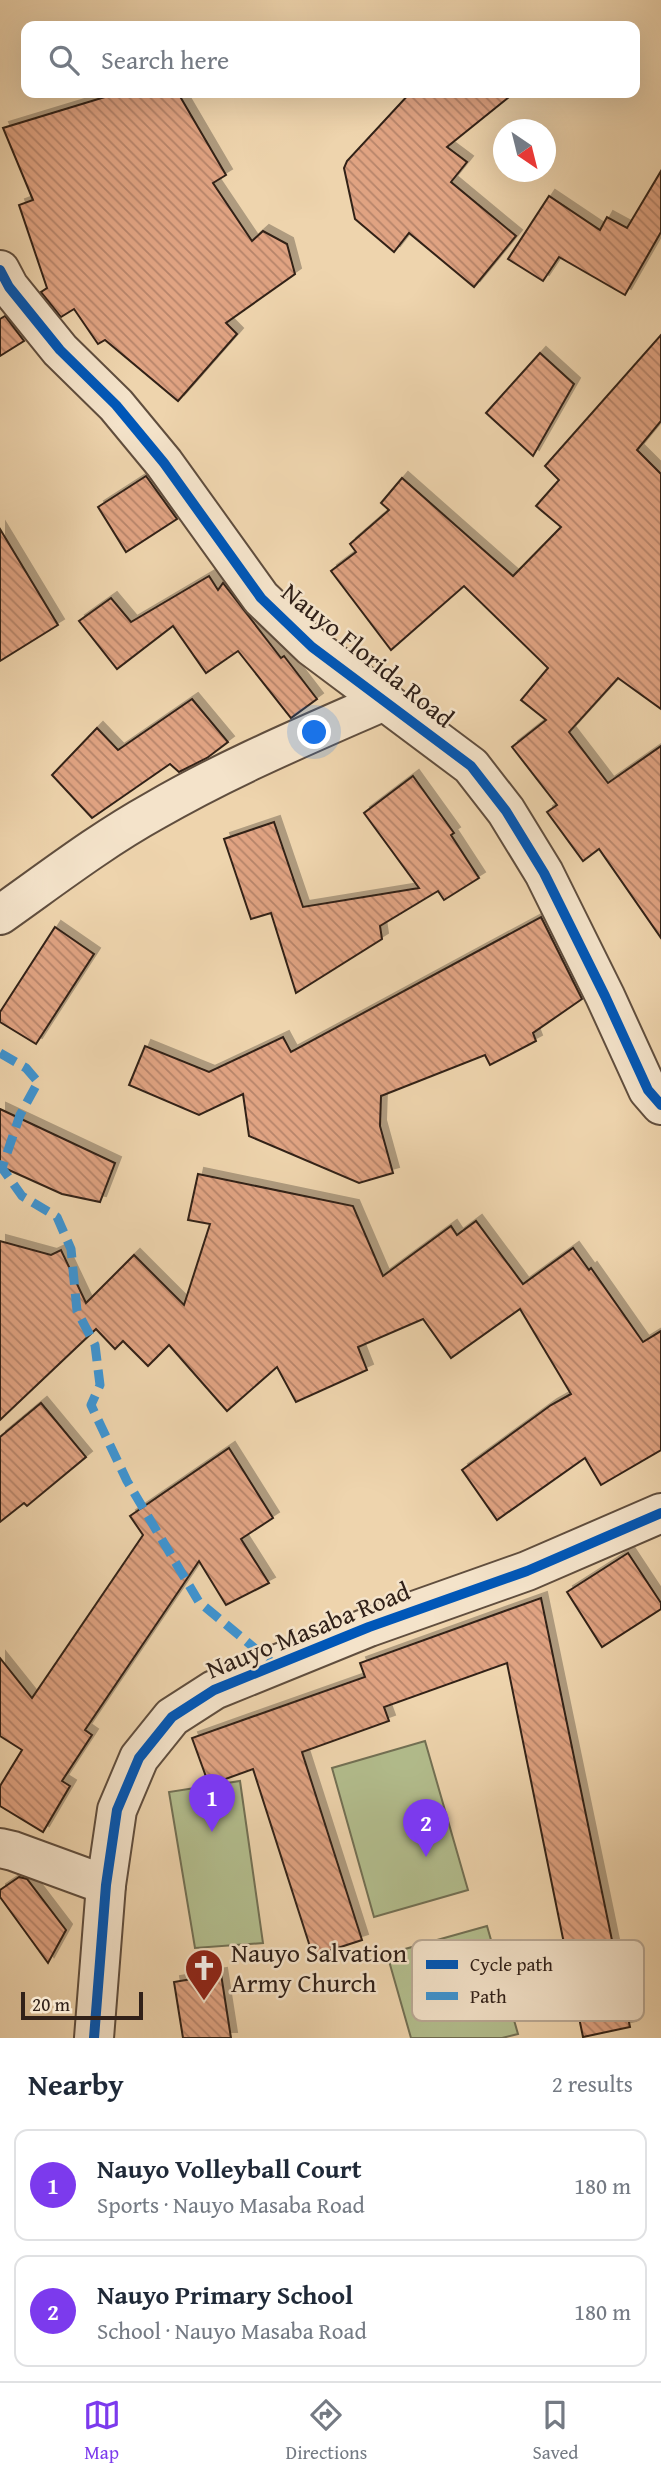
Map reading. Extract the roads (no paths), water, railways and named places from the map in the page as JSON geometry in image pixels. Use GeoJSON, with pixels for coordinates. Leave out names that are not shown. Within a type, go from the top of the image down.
{"type":"FeatureCollection","features":[{"type":"Feature","properties":{"kind":"street","name":"Nauyo Florida Road"},"geometry":{"type":"LineString","coordinates":[[0,270],[9,287],[61,350],[116,405],[164,463],[261,598],[312,647],[471,766],[506,811],[544,873],[648,1090],[661,1105]]}},
{"type":"Feature","properties":{"kind":"street"},"geometry":{"type":"LineString","coordinates":[[0,915],[91,850],[154,811],[238,767],[384,701]]}},
{"type":"Feature","properties":{"kind":"street","name":"Nauyo Masaba Road"},"geometry":{"type":"LineString","coordinates":[[94,2038],[106,1885],[117,1810],[139,1758],[172,1717],[214,1690],[369,1627],[527,1571],[661,1513]]}},
{"type":"Feature","properties":{"kind":"street"},"geometry":{"type":"LineString","coordinates":[[0,1848],[106,1885]]}},
{"type":"Feature","properties":{"kind":"place","name":"Nauyo Volleyball Court"},"geometry":{"type":"Point","coordinates":[212,1832]}},
{"type":"Feature","properties":{"kind":"place","name":"Nauyo Primary School"},"geometry":{"type":"Point","coordinates":[426,1857]}},
{"type":"Feature","properties":{"kind":"place","name":"Nauyo Salvation Army Church"},"geometry":{"type":"Point","coordinates":[204,2002]}}]}
